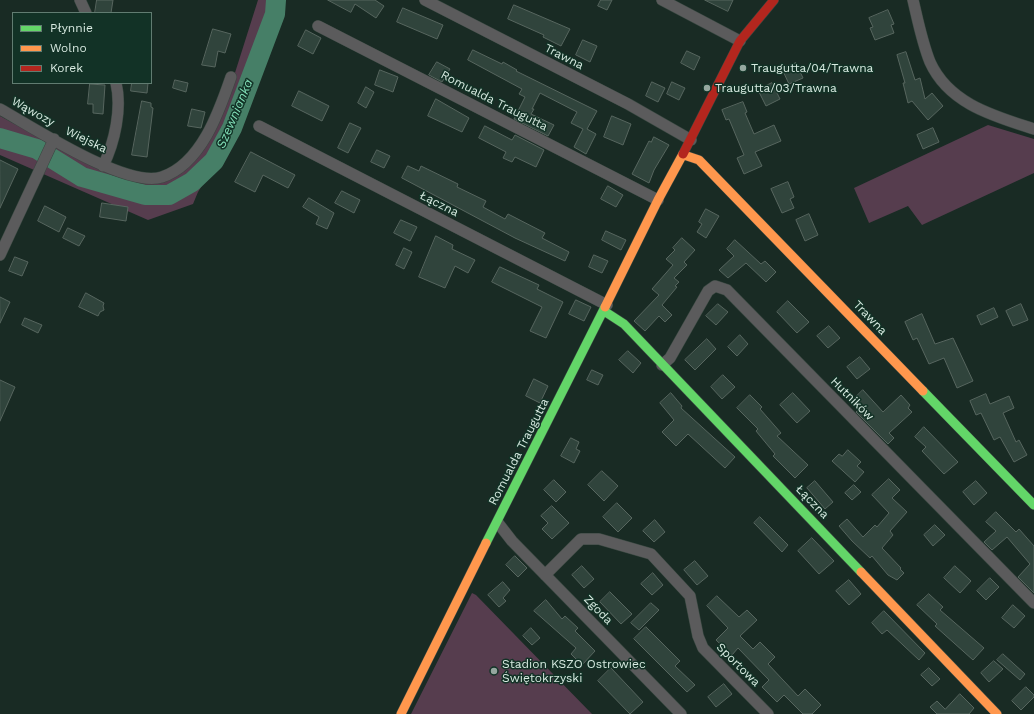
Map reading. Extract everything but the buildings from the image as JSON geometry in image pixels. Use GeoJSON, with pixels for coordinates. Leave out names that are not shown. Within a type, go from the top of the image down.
{"type":"FeatureCollection","features":[{"type":"Feature","properties":{"kind":"street"},"geometry":{"type":"LineString","coordinates":[[80,0],[86,12]]}},
{"type":"Feature","properties":{"kind":"street","name":"Trawna"},"geometry":{"type":"LineString","coordinates":[[425,0],[628,104],[691,140]]}},
{"type":"Feature","properties":{"kind":"street"},"geometry":{"type":"LineString","coordinates":[[662,0],[740,41]]}},
{"type":"Feature","properties":{"kind":"street","name":"Romualda Traugutta"},"geometry":{"type":"LineString","coordinates":[[402,714],[606,308],[658,200],[684,155],[740,41],[774,0]]}},
{"type":"Feature","properties":{"kind":"street"},"geometry":{"type":"LineString","coordinates":[[913,0],[924,43],[931,62],[940,78],[951,91],[968,104],[989,114],[1034,129]]}},
{"type":"Feature","properties":{"kind":"street","name":"Romualda Traugutta"},"geometry":{"type":"LineString","coordinates":[[318,26],[658,200]]}},
{"type":"Feature","properties":{"kind":"street"},"geometry":{"type":"LineString","coordinates":[[103,166],[119,173],[146,179],[161,177],[173,172],[196,150],[216,116],[230,77]]}},
{"type":"Feature","properties":{"kind":"street","name":"Wiejska"},"geometry":{"type":"LineString","coordinates":[[0,255],[54,139],[103,166],[108,157],[116,122],[119,97],[116,84]]}},
{"type":"Feature","properties":{"kind":"street","name":"Wąwozy"},"geometry":{"type":"LineString","coordinates":[[0,109],[54,139]]}},
{"type":"Feature","properties":{"kind":"street","name":"Łączna"},"geometry":{"type":"LineString","coordinates":[[259,126],[606,308],[624,324],[997,714]]}},
{"type":"Feature","properties":{"kind":"street","name":"Trawna"},"geometry":{"type":"LineString","coordinates":[[684,155],[699,160],[1034,505]]}},
{"type":"Feature","properties":{"kind":"street","name":"Hutników"},"geometry":{"type":"LineString","coordinates":[[662,364],[670,358],[708,291],[715,286],[727,290],[1034,603]]}},
{"type":"Feature","properties":{"kind":"street","name":"Zgoda"},"geometry":{"type":"LineString","coordinates":[[498,523],[512,541],[544,575],[681,714]]}},
{"type":"Feature","properties":{"kind":"street","name":"Sportowa"},"geometry":{"type":"LineString","coordinates":[[544,575],[581,539],[599,539],[651,554],[690,596],[698,636],[703,648],[768,714]]}},
{"type":"Feature","properties":{"kind":"shaded area"},"geometry":{"type":"Polygon","coordinates":[[[258,0],[283,0],[267,56],[243,120],[198,192],[193,204],[148,220],[0,155],[0,116],[94,165],[130,180],[150,184],[172,177],[221,117],[258,0]]]}},
{"type":"Feature","properties":{"kind":"shaded area"},"geometry":{"type":"Polygon","coordinates":[[[988,125],[1034,139],[1034,173],[922,225],[908,206],[869,223],[854,188],[988,125]]]}},
{"type":"Feature","properties":{"kind":"shaded area","name":"Stadion KSZO Ostrowiec Świętokrzyski"},"geometry":{"type":"Polygon","coordinates":[[[472,593],[476,595],[592,714],[411,714],[472,593]]]}},
{"type":"Feature","properties":{"kind":"waterway","name":"Szewnianka"},"geometry":{"type":"LineString","coordinates":[[0,138],[37,149],[82,177],[145,195],[169,195],[192,182],[214,161],[232,128],[275,14],[276,0]]}},
{"type":"Feature","properties":{"kind":"traffic: fast"},"geometry":{"type":"LineString","coordinates":[[486,543],[605,307]]}},
{"type":"Feature","properties":{"kind":"traffic: fast"},"geometry":{"type":"LineString","coordinates":[[604,311],[624,324],[861,572]]}},
{"type":"Feature","properties":{"kind":"traffic: fast"},"geometry":{"type":"LineString","coordinates":[[923,391],[1034,505]]}},
{"type":"Feature","properties":{"kind":"traffic: slow"},"geometry":{"type":"LineString","coordinates":[[605,307],[658,200],[683,154]]}},
{"type":"Feature","properties":{"kind":"traffic: slow"},"geometry":{"type":"LineString","coordinates":[[684,155],[699,160],[923,391]]}},
{"type":"Feature","properties":{"kind":"traffic: slow"},"geometry":{"type":"LineString","coordinates":[[401,714],[486,543]]}},
{"type":"Feature","properties":{"kind":"traffic: slow"},"geometry":{"type":"LineString","coordinates":[[861,572],[997,714]]}},
{"type":"Feature","properties":{"kind":"traffic: jam"},"geometry":{"type":"LineString","coordinates":[[683,154],[740,41],[774,0]]}},
{"type":"Feature","properties":{"kind":"place","name":"Traugutta/04/Trawna"},"geometry":{"type":"Point","coordinates":[743,68]}},
{"type":"Feature","properties":{"kind":"place","name":"Traugutta/03/Trawna"},"geometry":{"type":"Point","coordinates":[707,88]}},
{"type":"Feature","properties":{"kind":"place","name":"Stadion KSZO Ostrowiec Świętokrzyski"},"geometry":{"type":"Point","coordinates":[494,671]}}]}
